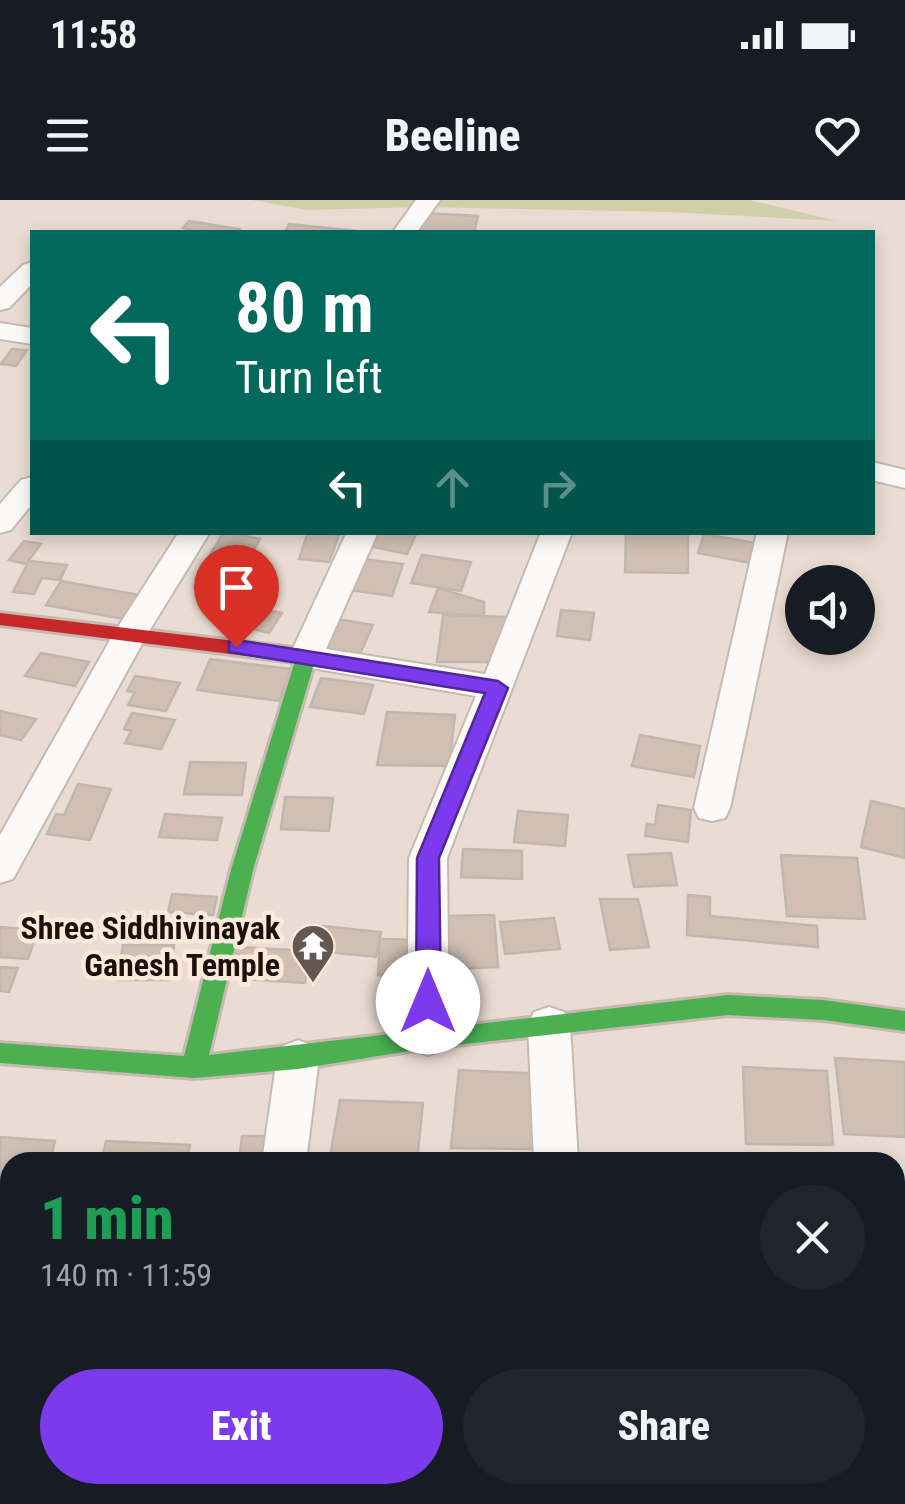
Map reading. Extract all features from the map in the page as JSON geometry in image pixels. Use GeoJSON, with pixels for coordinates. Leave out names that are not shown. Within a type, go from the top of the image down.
{"type":"FeatureCollection","features":[{"type":"Feature","properties":{"kind":"street"},"geometry":{"type":"LineString","coordinates":[[406,230],[428,200]]}},
{"type":"Feature","properties":{"kind":"street"},"geometry":{"type":"LineString","coordinates":[[0,302],[30,272]]}},
{"type":"Feature","properties":{"kind":"street"},"geometry":{"type":"LineString","coordinates":[[0,332],[30,336]]}},
{"type":"Feature","properties":{"kind":"street"},"geometry":{"type":"LineString","coordinates":[[875,473],[905,479]]}},
{"type":"Feature","properties":{"kind":"street"},"geometry":{"type":"LineString","coordinates":[[0,523],[30,488]]}},
{"type":"Feature","properties":{"kind":"street"},"geometry":{"type":"LineString","coordinates":[[0,868],[131,633],[193,535]]}},
{"type":"Feature","properties":{"kind":"street"},"geometry":{"type":"LineString","coordinates":[[194,1067],[242,870],[306,657],[361,535]]}},
{"type":"Feature","properties":{"kind":"street"},"geometry":{"type":"LineString","coordinates":[[428,1038],[428,858],[555,535]]}},
{"type":"Feature","properties":{"kind":"street"},"geometry":{"type":"LineString","coordinates":[[712,808],[772,535]]}},
{"type":"Feature","properties":{"kind":"street"},"geometry":{"type":"LineString","coordinates":[[0,619],[306,657],[498,688]]}},
{"type":"Feature","properties":{"kind":"street"},"geometry":{"type":"LineString","coordinates":[[0,1052],[194,1067],[298,1058],[428,1038],[728,1004],[902,1018]]}},
{"type":"Feature","properties":{"kind":"street"},"geometry":{"type":"LineString","coordinates":[[549,1024],[555,1152]]}},
{"type":"Feature","properties":{"kind":"street"},"geometry":{"type":"LineString","coordinates":[[285,1152],[298,1058]]}},
{"type":"Feature","properties":{"kind":"green space"},"geometry":{"type":"Polygon","coordinates":[[[252,200],[749,200],[837,221],[669,212],[423,207],[308,210],[252,200]]]}},
{"type":"Feature","properties":{"kind":"building"},"geometry":{"type":"Polygon","coordinates":[[[422,213],[478,216],[474,230],[418,230],[422,213]]]}},
{"type":"Feature","properties":{"kind":"building"},"geometry":{"type":"Polygon","coordinates":[[[189,221],[239,229],[191,230],[183,228],[189,221]]]}},
{"type":"Feature","properties":{"kind":"building"},"geometry":{"type":"Polygon","coordinates":[[[289,224],[347,230],[286,230],[289,224]]]}},
{"type":"Feature","properties":{"kind":"building"},"geometry":{"type":"Polygon","coordinates":[[[12,349],[27,350],[16,366],[1,364],[12,349]]]}},
{"type":"Feature","properties":{"kind":"building"},"geometry":{"type":"Polygon","coordinates":[[[222,535],[260,539],[246,563],[209,556],[222,535]]]}},
{"type":"Feature","properties":{"kind":"building"},"geometry":{"type":"Polygon","coordinates":[[[307,535],[339,535],[329,562],[299,559],[307,535]]]}},
{"type":"Feature","properties":{"kind":"building"},"geometry":{"type":"Polygon","coordinates":[[[376,535],[416,535],[407,554],[370,546],[376,535]]]}},
{"type":"Feature","properties":{"kind":"building"},"geometry":{"type":"Polygon","coordinates":[[[626,535],[688,535],[688,573],[625,572],[626,535]]]}},
{"type":"Feature","properties":{"kind":"building"},"geometry":{"type":"Polygon","coordinates":[[[704,535],[761,544],[756,564],[698,553],[704,535]]]}},
{"type":"Feature","properties":{"kind":"building"},"geometry":{"type":"Polygon","coordinates":[[[24,541],[41,544],[26,564],[9,560],[24,541]]]}},
{"type":"Feature","properties":{"kind":"building"},"geometry":{"type":"Polygon","coordinates":[[[422,555],[471,562],[461,591],[411,583],[422,555]]]}},
{"type":"Feature","properties":{"kind":"building"},"geometry":{"type":"Polygon","coordinates":[[[362,559],[403,564],[392,596],[350,590],[362,559]]]}},
{"type":"Feature","properties":{"kind":"building"},"geometry":{"type":"Polygon","coordinates":[[[29,561],[67,565],[60,580],[42,578],[34,594],[13,592],[29,561]]]}},
{"type":"Feature","properties":{"kind":"building"},"geometry":{"type":"Polygon","coordinates":[[[201,574],[237,579],[227,602],[200,598],[205,587],[195,586],[201,574]]]}},
{"type":"Feature","properties":{"kind":"building"},"geometry":{"type":"Polygon","coordinates":[[[61,581],[144,596],[130,620],[46,605],[61,581]]]}},
{"type":"Feature","properties":{"kind":"building"},"geometry":{"type":"Polygon","coordinates":[[[438,588],[484,602],[484,616],[429,612],[438,588]]]}},
{"type":"Feature","properties":{"kind":"building"},"geometry":{"type":"Polygon","coordinates":[[[235,605],[282,613],[269,633],[226,622],[235,605]]]}},
{"type":"Feature","properties":{"kind":"building"},"geometry":{"type":"Polygon","coordinates":[[[561,610],[594,613],[590,640],[557,636],[561,610]]]}},
{"type":"Feature","properties":{"kind":"building"},"geometry":{"type":"Polygon","coordinates":[[[443,615],[508,617],[504,662],[437,662],[443,615]]]}},
{"type":"Feature","properties":{"kind":"building"},"geometry":{"type":"Polygon","coordinates":[[[337,619],[373,625],[358,658],[322,651],[337,619]]]}},
{"type":"Feature","properties":{"kind":"building"},"geometry":{"type":"Polygon","coordinates":[[[41,653],[89,662],[75,686],[25,676],[41,653]]]}},
{"type":"Feature","properties":{"kind":"building"},"geometry":{"type":"Polygon","coordinates":[[[210,659],[291,669],[279,701],[197,690],[210,659]]]}},
{"type":"Feature","properties":{"kind":"building"},"geometry":{"type":"Polygon","coordinates":[[[135,676],[180,683],[166,711],[128,705],[135,692],[127,691],[135,676]]]}},
{"type":"Feature","properties":{"kind":"building"},"geometry":{"type":"Polygon","coordinates":[[[321,678],[373,685],[364,714],[310,707],[321,678]]]}},
{"type":"Feature","properties":{"kind":"building"},"geometry":{"type":"Polygon","coordinates":[[[0,711],[36,719],[21,740],[0,735],[0,711]]]}},
{"type":"Feature","properties":{"kind":"building"},"geometry":{"type":"Polygon","coordinates":[[[387,712],[455,715],[449,766],[377,765],[387,712]]]}},
{"type":"Feature","properties":{"kind":"building"},"geometry":{"type":"Polygon","coordinates":[[[132,713],[175,720],[161,749],[125,743],[131,731],[124,729],[132,713]]]}},
{"type":"Feature","properties":{"kind":"building"},"geometry":{"type":"Polygon","coordinates":[[[640,735],[700,746],[694,777],[632,766],[640,735]]]}},
{"type":"Feature","properties":{"kind":"building"},"geometry":{"type":"Polygon","coordinates":[[[190,762],[246,763],[242,795],[184,794],[190,762]]]}},
{"type":"Feature","properties":{"kind":"building"},"geometry":{"type":"Polygon","coordinates":[[[78,784],[111,789],[90,840],[47,834],[56,814],[64,815],[78,784]]]}},
{"type":"Feature","properties":{"kind":"building"},"geometry":{"type":"Polygon","coordinates":[[[285,797],[333,798],[329,831],[281,829],[285,797]]]}},
{"type":"Feature","properties":{"kind":"building"},"geometry":{"type":"Polygon","coordinates":[[[871,801],[905,809],[905,858],[861,847],[871,801]]]}},
{"type":"Feature","properties":{"kind":"building"},"geometry":{"type":"Polygon","coordinates":[[[658,805],[691,810],[688,842],[645,836],[647,824],[655,825],[658,805]]]}},
{"type":"Feature","properties":{"kind":"building"},"geometry":{"type":"Polygon","coordinates":[[[518,811],[568,815],[565,846],[514,842],[518,811]]]}},
{"type":"Feature","properties":{"kind":"building"},"geometry":{"type":"Polygon","coordinates":[[[165,814],[222,818],[217,840],[159,837],[165,814]]]}},
{"type":"Feature","properties":{"kind":"building"},"geometry":{"type":"Polygon","coordinates":[[[463,849],[522,851],[522,879],[461,877],[463,849]]]}},
{"type":"Feature","properties":{"kind":"building"},"geometry":{"type":"Polygon","coordinates":[[[671,853],[677,885],[634,887],[628,855],[671,853]]]}},
{"type":"Feature","properties":{"kind":"building"},"geometry":{"type":"Polygon","coordinates":[[[781,855],[857,858],[865,919],[787,916],[781,855]]]}},
{"type":"Feature","properties":{"kind":"building"},"geometry":{"type":"Polygon","coordinates":[[[172,894],[217,897],[213,915],[168,912],[172,894]]]}},
{"type":"Feature","properties":{"kind":"building"},"geometry":{"type":"Polygon","coordinates":[[[688,895],[710,897],[710,916],[817,926],[818,947],[687,935],[688,895]]]}},
{"type":"Feature","properties":{"kind":"building"},"geometry":{"type":"Polygon","coordinates":[[[600,899],[638,899],[649,947],[610,950],[600,899]]]}},
{"type":"Feature","properties":{"kind":"building"},"geometry":{"type":"Polygon","coordinates":[[[494,915],[498,967],[450,969],[447,916],[494,915]]]}},
{"type":"Feature","properties":{"kind":"building"},"geometry":{"type":"Polygon","coordinates":[[[554,918],[560,949],[505,954],[500,922],[554,918]]]}},
{"type":"Feature","properties":{"kind":"building"},"geometry":{"type":"Polygon","coordinates":[[[322,926],[381,932],[376,957],[316,951],[322,926]]]}},
{"type":"Feature","properties":{"kind":"building"},"geometry":{"type":"Polygon","coordinates":[[[0,927],[38,930],[28,959],[0,957],[0,927]]]}},
{"type":"Feature","properties":{"kind":"building"},"geometry":{"type":"Polygon","coordinates":[[[380,939],[427,940],[426,976],[378,975],[380,939]]]}},
{"type":"Feature","properties":{"kind":"building"},"geometry":{"type":"Polygon","coordinates":[[[123,945],[174,945],[169,980],[117,980],[123,945]]]}},
{"type":"Feature","properties":{"kind":"building"},"geometry":{"type":"Polygon","coordinates":[[[236,947],[310,951],[305,983],[229,978],[236,947]]]}},
{"type":"Feature","properties":{"kind":"building"},"geometry":{"type":"Polygon","coordinates":[[[0,967],[18,968],[9,992],[0,991],[0,967]]]}},
{"type":"Feature","properties":{"kind":"building"},"geometry":{"type":"Polygon","coordinates":[[[835,1058],[905,1062],[905,1137],[844,1134],[835,1058]]]}},
{"type":"Feature","properties":{"kind":"building"},"geometry":{"type":"Polygon","coordinates":[[[743,1067],[827,1071],[833,1145],[746,1144],[743,1067]]]}},
{"type":"Feature","properties":{"kind":"building"},"geometry":{"type":"Polygon","coordinates":[[[459,1070],[542,1074],[538,1149],[451,1148],[459,1070]]]}},
{"type":"Feature","properties":{"kind":"building"},"geometry":{"type":"Polygon","coordinates":[[[340,1100],[423,1103],[418,1152],[331,1152],[340,1100]]]}},
{"type":"Feature","properties":{"kind":"building"},"geometry":{"type":"Polygon","coordinates":[[[242,1136],[275,1136],[274,1152],[240,1152],[242,1136]]]}},
{"type":"Feature","properties":{"kind":"building"},"geometry":{"type":"Polygon","coordinates":[[[0,1137],[55,1141],[52,1152],[0,1152],[0,1137]]]}},
{"type":"Feature","properties":{"kind":"building"},"geometry":{"type":"Polygon","coordinates":[[[106,1141],[190,1145],[188,1152],[103,1152],[106,1141]]]}},
{"type":"Feature","properties":{"kind":"traffic: fast"},"geometry":{"type":"LineString","coordinates":[[194,1067],[242,870],[306,657],[302,656]]}},
{"type":"Feature","properties":{"kind":"traffic: fast"},"geometry":{"type":"LineString","coordinates":[[0,1053],[194,1067],[298,1058],[428,1038],[728,1005],[823,1010],[905,1021]]}},
{"type":"Feature","properties":{"kind":"traffic: jam"},"geometry":{"type":"LineString","coordinates":[[0,619],[302,656]]}},
{"type":"Feature","properties":{"kind":"place","name":"Shree Siddhivinayak Ganesh Temple"},"geometry":{"type":"Point","coordinates":[313,984]}},
{"type":"Feature","properties":{"kind":"route"},"geometry":{"type":"LineString","coordinates":[[236,647],[498,688],[428,858],[428,1002]]}}]}
